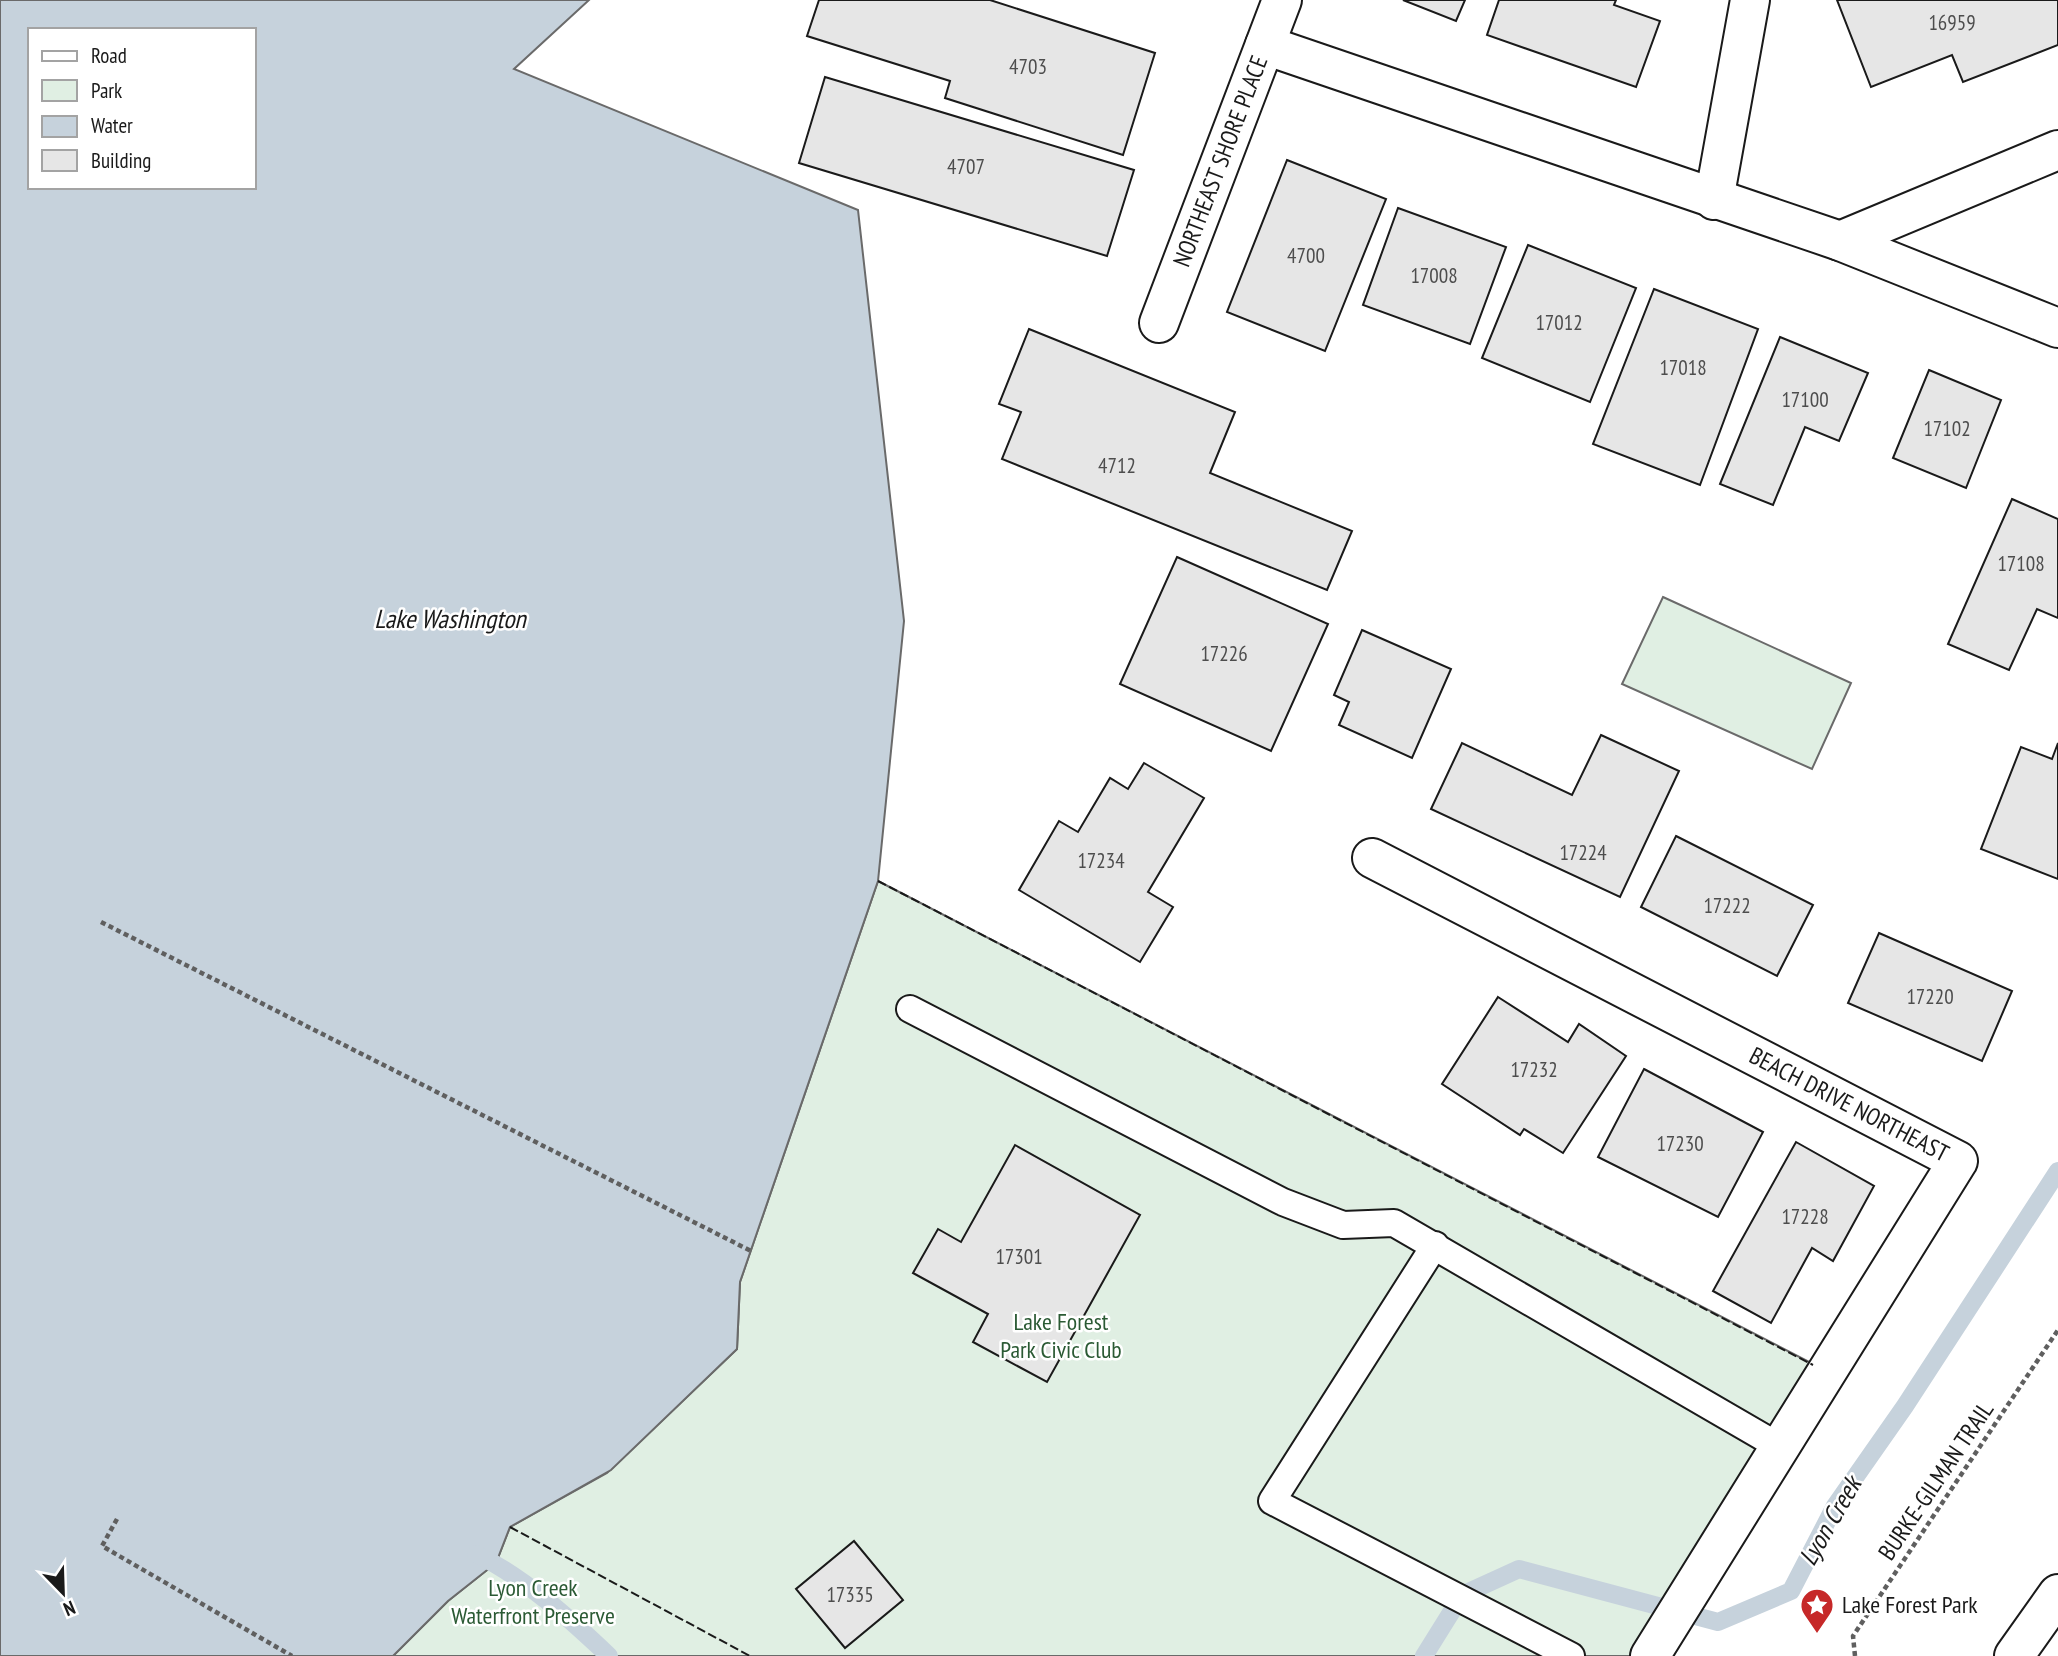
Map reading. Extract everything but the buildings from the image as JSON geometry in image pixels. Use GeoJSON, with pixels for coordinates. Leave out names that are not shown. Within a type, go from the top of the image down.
{"type":"FeatureCollection","features":[{"type":"Feature","properties":{"kind":"street","name":"NORTHEAST SHORE PLACE"},"geometry":{"type":"LineString","coordinates":[[1159,323],[1282,0]]}},
{"type":"Feature","properties":{"kind":"street"},"geometry":{"type":"LineString","coordinates":[[1713,200],[1750,0]]}},
{"type":"Feature","properties":{"kind":"street"},"geometry":{"type":"LineString","coordinates":[[1265,45],[1713,200],[1840,241],[2058,328]]}},
{"type":"Feature","properties":{"kind":"street"},"geometry":{"type":"LineString","coordinates":[[1840,241],[2058,149]]}},
{"type":"Feature","properties":{"kind":"street","name":"BEACH DRIVE NORTHEAST"},"geometry":{"type":"LineString","coordinates":[[1372,858],[1958,1161],[1650,1655]]}},
{"type":"Feature","properties":{"kind":"street"},"geometry":{"type":"LineString","coordinates":[[2014,1656],[2058,1594]]}},
{"type":"Feature","properties":{"kind":"lane"},"geometry":{"type":"LineString","coordinates":[[910,1009],[1283,1202],[1343,1225],[1394,1223],[1780,1447]]}},
{"type":"Feature","properties":{"kind":"lane"},"geometry":{"type":"LineString","coordinates":[[1435,1245],[1272,1501],[1571,1656]]}},
{"type":"Feature","properties":{"kind":"path"},"geometry":{"type":"LineString","coordinates":[[101,922],[751,1251]]}},
{"type":"Feature","properties":{"kind":"path","name":"BURKE-GILMAN TRAIL"},"geometry":{"type":"LineString","coordinates":[[1855,1656],[1853,1636],[2058,1329]]}},
{"type":"Feature","properties":{"kind":"path"},"geometry":{"type":"LineString","coordinates":[[117,1519],[102,1546],[292,1656]]}},
{"type":"Feature","properties":{"kind":"green space"},"geometry":{"type":"Polygon","coordinates":[[[1663,597],[1851,683],[1812,769],[1622,684],[1663,597]]]}},
{"type":"Feature","properties":{"kind":"green space","name":"Lake Forest Park Civic Club"},"geometry":{"type":"Polygon","coordinates":[[[878,881],[1813,1364],[1632,1656],[393,1656],[448,1601],[496,1563],[510,1527],[607,1473],[737,1349],[740,1282],[878,881]]]}},
{"type":"Feature","properties":{"kind":"water","name":"Lake Washington"},"geometry":{"type":"Polygon","coordinates":[[[0,0],[589,0],[514,69],[858,210],[904,621],[878,881],[740,1282],[737,1349],[611,1470],[510,1527],[496,1563],[448,1601],[393,1656],[0,1656],[0,0]]]}},
{"type":"Feature","properties":{"kind":"waterway","name":"Lyon Creek"},"geometry":{"type":"LineString","coordinates":[[1424,1656],[1462,1595],[1519,1569],[1718,1622],[1791,1591],[1835,1506],[1905,1406],[2058,1171]]}},
{"type":"Feature","properties":{"kind":"waterway","name":"Lyon Creek"},"geometry":{"type":"LineString","coordinates":[[476,1554],[529,1587],[609,1656]]}},
{"type":"Feature","properties":{"kind":"fence"},"geometry":{"type":"LineString","coordinates":[[878,881],[1813,1365]]}},
{"type":"Feature","properties":{"kind":"fence"},"geometry":{"type":"LineString","coordinates":[[510,1527],[750,1656]]}},
{"type":"Feature","properties":{"kind":"place","name":"Lake Forest Park"},"geometry":{"type":"Point","coordinates":[1817,1635]}},
{"type":"Feature","properties":{"kind":"park label","name":"Lyon Creek Waterfront Preserve"},"geometry":{"type":"Point","coordinates":[533,1602]}}]}
